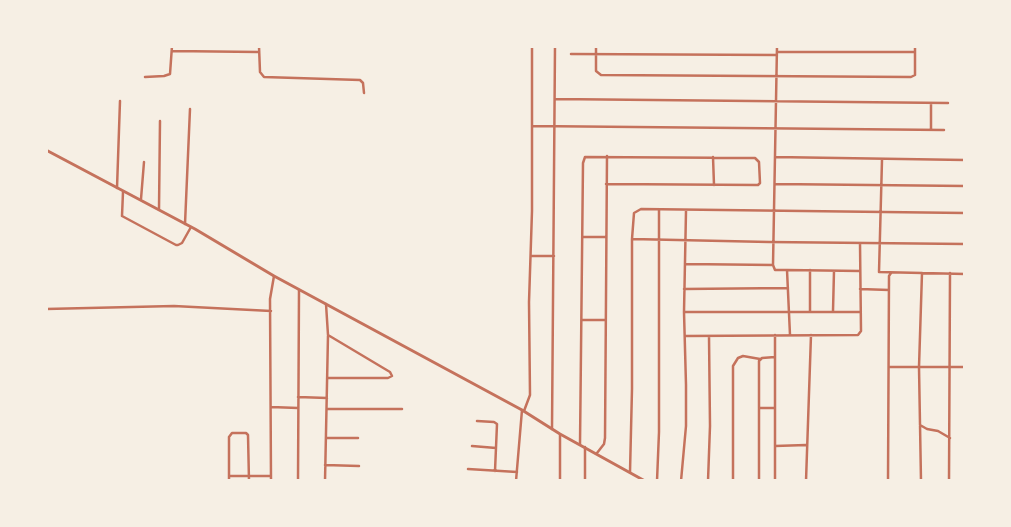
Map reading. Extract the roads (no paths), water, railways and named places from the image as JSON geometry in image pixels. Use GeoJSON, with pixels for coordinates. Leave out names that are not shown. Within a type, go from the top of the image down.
{"type":"FeatureCollection","features":[{"type":"Feature","properties":{"kind":"street"},"geometry":{"type":"LineString","coordinates":[[145,77],[170,74],[172,46]]}},
{"type":"Feature","properties":{"kind":"street"},"geometry":{"type":"LineString","coordinates":[[259,46],[260,72],[264,77],[360,80],[363,83],[364,93]]}},
{"type":"Feature","properties":{"kind":"street"},"geometry":{"type":"LineString","coordinates":[[516,481],[523,410],[530,395],[529,302],[532,46]]}},
{"type":"Feature","properties":{"kind":"street"},"geometry":{"type":"LineString","coordinates":[[552,429],[556,127],[555,46]]}},
{"type":"Feature","properties":{"kind":"street"},"geometry":{"type":"LineString","coordinates":[[596,46],[596,71],[601,75],[777,77],[911,77],[915,75],[915,46]]}},
{"type":"Feature","properties":{"kind":"street"},"geometry":{"type":"LineString","coordinates":[[777,46],[774,270],[860,271]]}},
{"type":"Feature","properties":{"kind":"street"},"geometry":{"type":"LineString","coordinates":[[172,51],[259,52]]}},
{"type":"Feature","properties":{"kind":"street"},"geometry":{"type":"LineString","coordinates":[[572,54],[915,52]]}},
{"type":"Feature","properties":{"kind":"street"},"geometry":{"type":"LineString","coordinates":[[555,99],[948,103]]}},
{"type":"Feature","properties":{"kind":"street"},"geometry":{"type":"LineString","coordinates":[[117,188],[120,101]]}},
{"type":"Feature","properties":{"kind":"street"},"geometry":{"type":"LineString","coordinates":[[931,103],[931,130]]}},
{"type":"Feature","properties":{"kind":"street"},"geometry":{"type":"LineString","coordinates":[[185,224],[190,109]]}},
{"type":"Feature","properties":{"kind":"street"},"geometry":{"type":"LineString","coordinates":[[159,211],[160,121]]}},
{"type":"Feature","properties":{"kind":"street"},"geometry":{"type":"LineString","coordinates":[[532,126],[944,130]]}},
{"type":"Feature","properties":{"kind":"street"},"geometry":{"type":"LineString","coordinates":[[46,150],[185,224],[299,290],[523,410],[560,434],[645,481]]}},
{"type":"Feature","properties":{"kind":"street"},"geometry":{"type":"LineString","coordinates":[[580,444],[584,159],[588,156],[757,158],[759,162],[760,183],[757,186],[606,184]]}},
{"type":"Feature","properties":{"kind":"street"},"geometry":{"type":"LineString","coordinates":[[597,453],[604,444],[605,438],[607,156]]}},
{"type":"Feature","properties":{"kind":"street"},"geometry":{"type":"LineString","coordinates":[[713,158],[714,185]]}},
{"type":"Feature","properties":{"kind":"street"},"geometry":{"type":"LineString","coordinates":[[775,158],[965,160]]}},
{"type":"Feature","properties":{"kind":"street"},"geometry":{"type":"LineString","coordinates":[[882,160],[879,272],[965,274]]}},
{"type":"Feature","properties":{"kind":"street"},"geometry":{"type":"LineString","coordinates":[[140,201],[144,162]]}},
{"type":"Feature","properties":{"kind":"street"},"geometry":{"type":"LineString","coordinates":[[774,184],[965,186]]}},
{"type":"Feature","properties":{"kind":"street"},"geometry":{"type":"LineString","coordinates":[[123,192],[122,216],[159,236],[178,245],[182,243],[190,227]]}},
{"type":"Feature","properties":{"kind":"street"},"geometry":{"type":"LineString","coordinates":[[630,472],[632,239],[634,213],[641,209],[965,213]]}},
{"type":"Feature","properties":{"kind":"street"},"geometry":{"type":"LineString","coordinates":[[657,481],[659,415],[659,210]]}},
{"type":"Feature","properties":{"kind":"street"},"geometry":{"type":"LineString","coordinates":[[681,481],[686,426],[684,288],[686,211]]}},
{"type":"Feature","properties":{"kind":"street"},"geometry":{"type":"LineString","coordinates":[[583,237],[605,237]]}},
{"type":"Feature","properties":{"kind":"street"},"geometry":{"type":"LineString","coordinates":[[632,239],[965,244]]}},
{"type":"Feature","properties":{"kind":"street"},"geometry":{"type":"LineString","coordinates":[[685,336],[858,335],[861,331],[860,243]]}},
{"type":"Feature","properties":{"kind":"street"},"geometry":{"type":"LineString","coordinates":[[531,256],[554,256]]}},
{"type":"Feature","properties":{"kind":"street"},"geometry":{"type":"LineString","coordinates":[[685,264],[773,265]]}},
{"type":"Feature","properties":{"kind":"street"},"geometry":{"type":"LineString","coordinates":[[787,270],[790,335]]}},
{"type":"Feature","properties":{"kind":"street"},"geometry":{"type":"LineString","coordinates":[[810,270],[810,311]]}},
{"type":"Feature","properties":{"kind":"street"},"geometry":{"type":"LineString","coordinates":[[834,271],[834,311]]}},
{"type":"Feature","properties":{"kind":"street"},"geometry":{"type":"LineString","coordinates":[[888,481],[889,276],[891,273]]}},
{"type":"Feature","properties":{"kind":"street"},"geometry":{"type":"LineString","coordinates":[[921,481],[919,367],[922,273]]}},
{"type":"Feature","properties":{"kind":"street"},"geometry":{"type":"LineString","coordinates":[[949,481],[950,273]]}},
{"type":"Feature","properties":{"kind":"street"},"geometry":{"type":"LineString","coordinates":[[271,481],[270,290],[274,276]]}},
{"type":"Feature","properties":{"kind":"street"},"geometry":{"type":"LineString","coordinates":[[684,288],[788,288]]}},
{"type":"Feature","properties":{"kind":"street"},"geometry":{"type":"LineString","coordinates":[[860,289],[889,290]]}},
{"type":"Feature","properties":{"kind":"street"},"geometry":{"type":"LineString","coordinates":[[298,481],[299,290]]}},
{"type":"Feature","properties":{"kind":"street"},"geometry":{"type":"LineString","coordinates":[[325,481],[328,334],[326,304]]}},
{"type":"Feature","properties":{"kind":"street"},"geometry":{"type":"LineString","coordinates":[[46,309],[174,306],[271,311]]}},
{"type":"Feature","properties":{"kind":"street"},"geometry":{"type":"LineString","coordinates":[[684,312],[860,312]]}},
{"type":"Feature","properties":{"kind":"street"},"geometry":{"type":"LineString","coordinates":[[582,320],[606,320]]}},
{"type":"Feature","properties":{"kind":"street"},"geometry":{"type":"LineString","coordinates":[[327,378],[388,378],[392,376],[390,372],[328,334]]}},
{"type":"Feature","properties":{"kind":"street"},"geometry":{"type":"LineString","coordinates":[[775,335],[775,481]]}},
{"type":"Feature","properties":{"kind":"street"},"geometry":{"type":"LineString","coordinates":[[806,481],[811,335]]}},
{"type":"Feature","properties":{"kind":"street"},"geometry":{"type":"LineString","coordinates":[[708,481],[710,426],[709,336]]}},
{"type":"Feature","properties":{"kind":"street"},"geometry":{"type":"LineString","coordinates":[[733,481],[733,366],[738,358],[743,356],[775,357]]}},
{"type":"Feature","properties":{"kind":"street"},"geometry":{"type":"LineString","coordinates":[[759,481],[760,358]]}},
{"type":"Feature","properties":{"kind":"street"},"geometry":{"type":"LineString","coordinates":[[889,367],[965,368]]}},
{"type":"Feature","properties":{"kind":"street"},"geometry":{"type":"LineString","coordinates":[[298,397],[327,398]]}},
{"type":"Feature","properties":{"kind":"street"},"geometry":{"type":"LineString","coordinates":[[271,407],[298,408]]}},
{"type":"Feature","properties":{"kind":"street"},"geometry":{"type":"LineString","coordinates":[[759,408],[775,408]]}},
{"type":"Feature","properties":{"kind":"street"},"geometry":{"type":"LineString","coordinates":[[327,409],[402,409]]}},
{"type":"Feature","properties":{"kind":"street"},"geometry":{"type":"LineString","coordinates":[[477,421],[494,422],[497,424],[495,471]]}},
{"type":"Feature","properties":{"kind":"street"},"geometry":{"type":"LineString","coordinates":[[920,425],[927,429],[938,431],[950,438]]}},
{"type":"Feature","properties":{"kind":"street"},"geometry":{"type":"LineString","coordinates":[[230,481],[229,437],[232,433],[246,433],[248,435],[249,481]]}},
{"type":"Feature","properties":{"kind":"street"},"geometry":{"type":"LineString","coordinates":[[560,434],[560,481]]}},
{"type":"Feature","properties":{"kind":"street"},"geometry":{"type":"LineString","coordinates":[[326,438],[358,438]]}},
{"type":"Feature","properties":{"kind":"street"},"geometry":{"type":"LineString","coordinates":[[472,446],[496,448]]}},
{"type":"Feature","properties":{"kind":"street"},"geometry":{"type":"LineString","coordinates":[[775,446],[807,446]]}},
{"type":"Feature","properties":{"kind":"street"},"geometry":{"type":"LineString","coordinates":[[585,447],[585,481]]}},
{"type":"Feature","properties":{"kind":"street"},"geometry":{"type":"LineString","coordinates":[[325,466],[359,466]]}},
{"type":"Feature","properties":{"kind":"street"},"geometry":{"type":"LineString","coordinates":[[468,469],[517,472]]}},
{"type":"Feature","properties":{"kind":"street"},"geometry":{"type":"LineString","coordinates":[[230,476],[271,476]]}}]}
